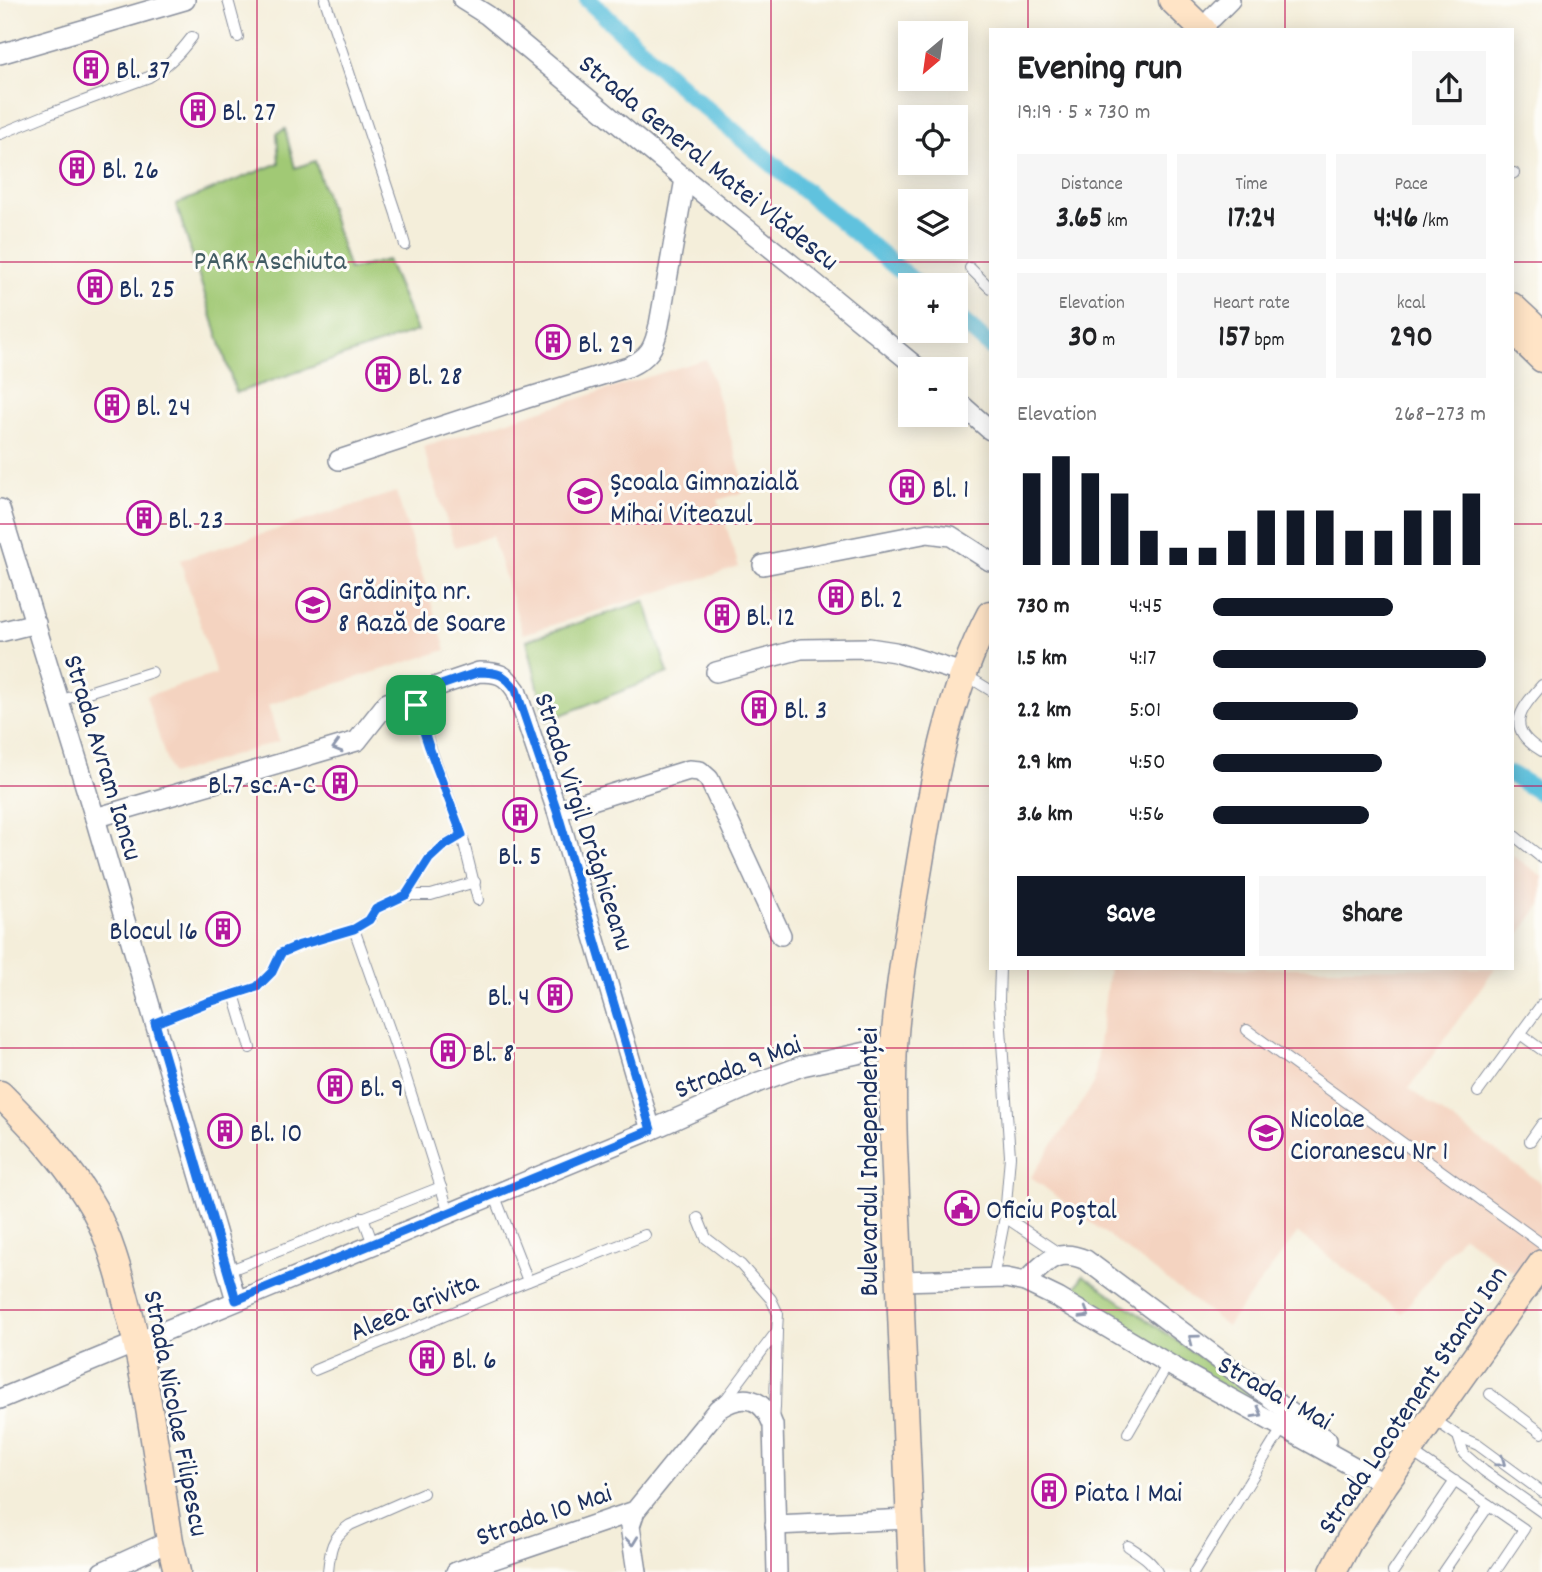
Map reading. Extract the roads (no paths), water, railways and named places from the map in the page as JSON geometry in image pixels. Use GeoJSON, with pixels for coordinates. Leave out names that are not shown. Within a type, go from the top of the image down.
{"type":"FeatureCollection","features":[{"type":"Feature","properties":{"kind":"main road"},"geometry":{"type":"LineString","coordinates":[[1172,0],[1213,16]]}},
{"type":"Feature","properties":{"kind":"main road"},"geometry":{"type":"LineString","coordinates":[[1514,308],[1542,334]]}},
{"type":"Feature","properties":{"kind":"main road"},"geometry":{"type":"LineString","coordinates":[[1514,332],[1542,359]]}},
{"type":"Feature","properties":{"kind":"main road","name":"Bulevardul Independenței"},"geometry":{"type":"LineString","coordinates":[[912,1572],[893,1097],[894,1046],[908,932],[948,725],[972,649],[989,616]]}},
{"type":"Feature","properties":{"kind":"main road","name":"Strada Nicolae Filipescu"},"geometry":{"type":"LineString","coordinates":[[0,1094],[50,1147],[82,1188],[107,1239],[137,1341],[177,1572]]}},
{"type":"Feature","properties":{"kind":"main road","name":"Strada Locotenent Stancu Ion"},"geometry":{"type":"LineString","coordinates":[[1333,1572],[1350,1539],[1385,1484],[1542,1263]]}},
{"type":"Feature","properties":{"kind":"street"},"geometry":{"type":"LineString","coordinates":[[0,54],[185,0]]}},
{"type":"Feature","properties":{"kind":"street","name":"Strada General Matei Vlădescu"},"geometry":{"type":"LineString","coordinates":[[463,0],[487,15],[904,357]]}},
{"type":"Feature","properties":{"kind":"street"},"geometry":{"type":"LineString","coordinates":[[339,460],[640,362],[649,353],[659,325],[685,179]]}},
{"type":"Feature","properties":{"kind":"street"},"geometry":{"type":"LineString","coordinates":[[968,411],[989,429]]}},
{"type":"Feature","properties":{"kind":"street","name":"Strada Avram Iancu"},"geometry":{"type":"LineString","coordinates":[[0,509],[95,818],[236,1300]]}},
{"type":"Feature","properties":{"kind":"street"},"geometry":{"type":"LineString","coordinates":[[763,565],[928,533],[951,536],[989,560]]}},
{"type":"Feature","properties":{"kind":"street"},"geometry":{"type":"LineString","coordinates":[[0,632],[36,624]]}},
{"type":"Feature","properties":{"kind":"street"},"geometry":{"type":"LineString","coordinates":[[716,671],[801,649],[869,648],[895,652],[963,673]]}},
{"type":"Feature","properties":{"kind":"street","name":"Strada Virgil Drăghiceanu"},"geometry":{"type":"LineString","coordinates":[[95,818],[357,741],[387,703],[479,672],[493,672],[507,678],[516,690],[557,811],[651,1130]]}},
{"type":"Feature","properties":{"kind":"street"},"geometry":{"type":"LineString","coordinates":[[557,811],[689,770],[700,771],[709,779],[781,935]]}},
{"type":"Feature","properties":{"kind":"street","name":"Strada 9 Mai"},"geometry":{"type":"LineString","coordinates":[[0,1399],[651,1130],[759,1082],[802,1066],[894,1046]]}},
{"type":"Feature","properties":{"kind":"street"},"geometry":{"type":"LineString","coordinates":[[1025,1282],[1053,1257],[1068,1255],[1094,1265],[1287,1420]]}},
{"type":"Feature","properties":{"kind":"street","name":"Strada 1 Mai"},"geometry":{"type":"LineString","coordinates":[[900,1281],[1006,1278],[1025,1282],[1058,1298],[1173,1366],[1287,1420],[1385,1484]]}},
{"type":"Feature","properties":{"kind":"street"},"geometry":{"type":"LineString","coordinates":[[718,1409],[731,1401],[744,1398],[758,1403],[768,1413],[773,1425],[777,1572]]}},
{"type":"Feature","properties":{"kind":"street","name":"Strada 10 Mai"},"geometry":{"type":"LineString","coordinates":[[456,1572],[635,1511],[718,1409]]}},
{"type":"Feature","properties":{"kind":"street"},"geometry":{"type":"LineString","coordinates":[[635,1511],[630,1526],[637,1572]]}},
{"type":"Feature","properties":{"kind":"street"},"geometry":{"type":"LineString","coordinates":[[775,1525],[909,1519]]}},
{"type":"Feature","properties":{"kind":"street"},"geometry":{"type":"LineString","coordinates":[[102,1572],[170,1541]]}},
{"type":"Feature","properties":{"kind":"lane"},"geometry":{"type":"LineString","coordinates":[[228,0],[238,37]]}},
{"type":"Feature","properties":{"kind":"lane"},"geometry":{"type":"LineString","coordinates":[[325,0],[405,244]]}},
{"type":"Feature","properties":{"kind":"lane"},"geometry":{"type":"LineString","coordinates":[[0,134],[149,78],[178,56],[192,37]]}},
{"type":"Feature","properties":{"kind":"lane"},"geometry":{"type":"LineString","coordinates":[[970,268],[989,287]]}},
{"type":"Feature","properties":{"kind":"lane"},"geometry":{"type":"LineString","coordinates":[[59,701],[152,672]]}},
{"type":"Feature","properties":{"kind":"lane"},"geometry":{"type":"LineString","coordinates":[[963,673],[989,689]]}},
{"type":"Feature","properties":{"kind":"lane"},"geometry":{"type":"LineString","coordinates":[[1542,685],[1527,702],[1519,717],[1524,737],[1542,751]]}},
{"type":"Feature","properties":{"kind":"lane"},"geometry":{"type":"LineString","coordinates":[[412,695],[462,835],[478,900]]}},
{"type":"Feature","properties":{"kind":"lane"},"geometry":{"type":"LineString","coordinates":[[406,895],[429,859],[462,835]]}},
{"type":"Feature","properties":{"kind":"lane"},"geometry":{"type":"LineString","coordinates":[[1514,836],[1542,858]]}},
{"type":"Feature","properties":{"kind":"lane"},"geometry":{"type":"LineString","coordinates":[[155,1023],[257,987],[272,972],[281,953],[354,929],[369,920],[376,909],[406,895],[431,895],[474,881]]}},
{"type":"Feature","properties":{"kind":"lane"},"geometry":{"type":"LineString","coordinates":[[354,929],[397,1050],[449,1213]]}},
{"type":"Feature","properties":{"kind":"lane"},"geometry":{"type":"LineString","coordinates":[[993,1278],[1005,1217],[1010,1156],[999,1000],[1000,970]]}},
{"type":"Feature","properties":{"kind":"lane"},"geometry":{"type":"LineString","coordinates":[[234,994],[250,1048]]}},
{"type":"Feature","properties":{"kind":"lane"},"geometry":{"type":"LineString","coordinates":[[1478,1092],[1542,1004]]}},
{"type":"Feature","properties":{"kind":"lane"},"geometry":{"type":"LineString","coordinates":[[1247,1030],[1542,1244]]}},
{"type":"Feature","properties":{"kind":"lane"},"geometry":{"type":"LineString","coordinates":[[1520,1034],[1542,1049]]}},
{"type":"Feature","properties":{"kind":"lane"},"geometry":{"type":"LineString","coordinates":[[1530,1141],[1542,1124]]}},
{"type":"Feature","properties":{"kind":"lane"},"geometry":{"type":"LineString","coordinates":[[228,1271],[441,1187]]}},
{"type":"Feature","properties":{"kind":"lane"},"geometry":{"type":"LineString","coordinates":[[494,1194],[528,1281]]}},
{"type":"Feature","properties":{"kind":"lane"},"geometry":{"type":"LineString","coordinates":[[363,1217],[373,1244]]}},
{"type":"Feature","properties":{"kind":"lane"},"geometry":{"type":"LineString","coordinates":[[1005,1217],[1068,1255]]}},
{"type":"Feature","properties":{"kind":"lane"},"geometry":{"type":"LineString","coordinates":[[698,1218],[706,1238],[741,1265],[771,1299],[778,1314],[773,1425]]}},
{"type":"Feature","properties":{"kind":"lane","name":"Aleea Grivita"},"geometry":{"type":"LineString","coordinates":[[315,1370],[645,1235]]}},
{"type":"Feature","properties":{"kind":"lane"},"geometry":{"type":"LineString","coordinates":[[718,1409],[777,1331]]}},
{"type":"Feature","properties":{"kind":"lane"},"geometry":{"type":"LineString","coordinates":[[1128,1433],[1173,1366]]}},
{"type":"Feature","properties":{"kind":"lane"},"geometry":{"type":"LineString","coordinates":[[1489,1394],[1542,1433]]}},
{"type":"Feature","properties":{"kind":"lane"},"geometry":{"type":"LineString","coordinates":[[1432,1418],[1458,1436],[1478,1445],[1542,1492]]}},
{"type":"Feature","properties":{"kind":"lane"},"geometry":{"type":"LineString","coordinates":[[1194,1572],[1287,1420]]}},
{"type":"Feature","properties":{"kind":"lane"},"geometry":{"type":"LineString","coordinates":[[1458,1436],[1464,1454],[1542,1512]]}},
{"type":"Feature","properties":{"kind":"lane"},"geometry":{"type":"LineString","coordinates":[[1409,1450],[1524,1529],[1495,1572]]}},
{"type":"Feature","properties":{"kind":"lane"},"geometry":{"type":"LineString","coordinates":[[1393,1572],[1455,1481]]}},
{"type":"Feature","properties":{"kind":"lane"},"geometry":{"type":"LineString","coordinates":[[328,1572],[332,1543],[342,1530],[423,1493]]}},
{"type":"Feature","properties":{"kind":"lane"},"geometry":{"type":"LineString","coordinates":[[1443,1572],[1489,1505]]}},
{"type":"Feature","properties":{"kind":"lane"},"geometry":{"type":"LineString","coordinates":[[1128,1546],[1143,1556],[1157,1572]]}},
{"type":"Feature","properties":{"kind":"waterway"},"geometry":{"type":"LineString","coordinates":[[588,0],[691,96],[904,273]]}},
{"type":"Feature","properties":{"kind":"waterway"},"geometry":{"type":"LineString","coordinates":[[968,327],[989,345]]}},
{"type":"Feature","properties":{"kind":"waterway"},"geometry":{"type":"LineString","coordinates":[[1514,776],[1542,793]]}},
{"type":"Feature","properties":{"kind":"place","name":"Bl. 37"},"geometry":{"type":"Point","coordinates":[91,68]}},
{"type":"Feature","properties":{"kind":"place","name":"Bl. 27"},"geometry":{"type":"Point","coordinates":[198,110]}},
{"type":"Feature","properties":{"kind":"place","name":"Bl. 26"},"geometry":{"type":"Point","coordinates":[77,168]}},
{"type":"Feature","properties":{"kind":"place","name":"Bl. 25"},"geometry":{"type":"Point","coordinates":[95,287]}},
{"type":"Feature","properties":{"kind":"place","name":"Bl. 29"},"geometry":{"type":"Point","coordinates":[553,342]}},
{"type":"Feature","properties":{"kind":"place","name":"Bl. 28"},"geometry":{"type":"Point","coordinates":[383,374]}},
{"type":"Feature","properties":{"kind":"place","name":"Bl. 24"},"geometry":{"type":"Point","coordinates":[112,405]}},
{"type":"Feature","properties":{"kind":"place","name":"Bl. 1"},"geometry":{"type":"Point","coordinates":[907,487]}},
{"type":"Feature","properties":{"kind":"place","name":"Școala Gimnazială Mihai Viteazul"},"geometry":{"type":"Point","coordinates":[585,496]}},
{"type":"Feature","properties":{"kind":"place","name":"Bl. 23"},"geometry":{"type":"Point","coordinates":[144,518]}},
{"type":"Feature","properties":{"kind":"place","name":"Bl. 2"},"geometry":{"type":"Point","coordinates":[836,597]}},
{"type":"Feature","properties":{"kind":"place","name":"Grădiniţa nr. 8 Rază de Soare"},"geometry":{"type":"Point","coordinates":[313,605]}},
{"type":"Feature","properties":{"kind":"place","name":"Bl. 12"},"geometry":{"type":"Point","coordinates":[722,615]}},
{"type":"Feature","properties":{"kind":"place","name":"Bl. 3"},"geometry":{"type":"Point","coordinates":[759,708]}},
{"type":"Feature","properties":{"kind":"place","name":"Bl.7 sc.A-C"},"geometry":{"type":"Point","coordinates":[340,783]}},
{"type":"Feature","properties":{"kind":"place","name":"Bl. 5"},"geometry":{"type":"Point","coordinates":[520,815]}},
{"type":"Feature","properties":{"kind":"place","name":"Blocul 16"},"geometry":{"type":"Point","coordinates":[223,929]}},
{"type":"Feature","properties":{"kind":"place","name":"Bl. 4"},"geometry":{"type":"Point","coordinates":[555,995]}},
{"type":"Feature","properties":{"kind":"place","name":"Bl. 8"},"geometry":{"type":"Point","coordinates":[448,1051]}},
{"type":"Feature","properties":{"kind":"place","name":"Bl. 9"},"geometry":{"type":"Point","coordinates":[335,1086]}},
{"type":"Feature","properties":{"kind":"place","name":"Bl. 10"},"geometry":{"type":"Point","coordinates":[225,1131]}},
{"type":"Feature","properties":{"kind":"place","name":"Nicolae Cioranescu Nr 1"},"geometry":{"type":"Point","coordinates":[1266,1133]}},
{"type":"Feature","properties":{"kind":"place","name":"Oficiu Poștal"},"geometry":{"type":"Point","coordinates":[962,1208]}},
{"type":"Feature","properties":{"kind":"place","name":"Bl. 6"},"geometry":{"type":"Point","coordinates":[427,1358]}},
{"type":"Feature","properties":{"kind":"place","name":"Piata 1 Mai"},"geometry":{"type":"Point","coordinates":[1049,1491]}},
{"type":"Feature","properties":{"kind":"park label","name":"PARK Aschiuta"},"geometry":{"type":"Point","coordinates":[270,259]}}]}
